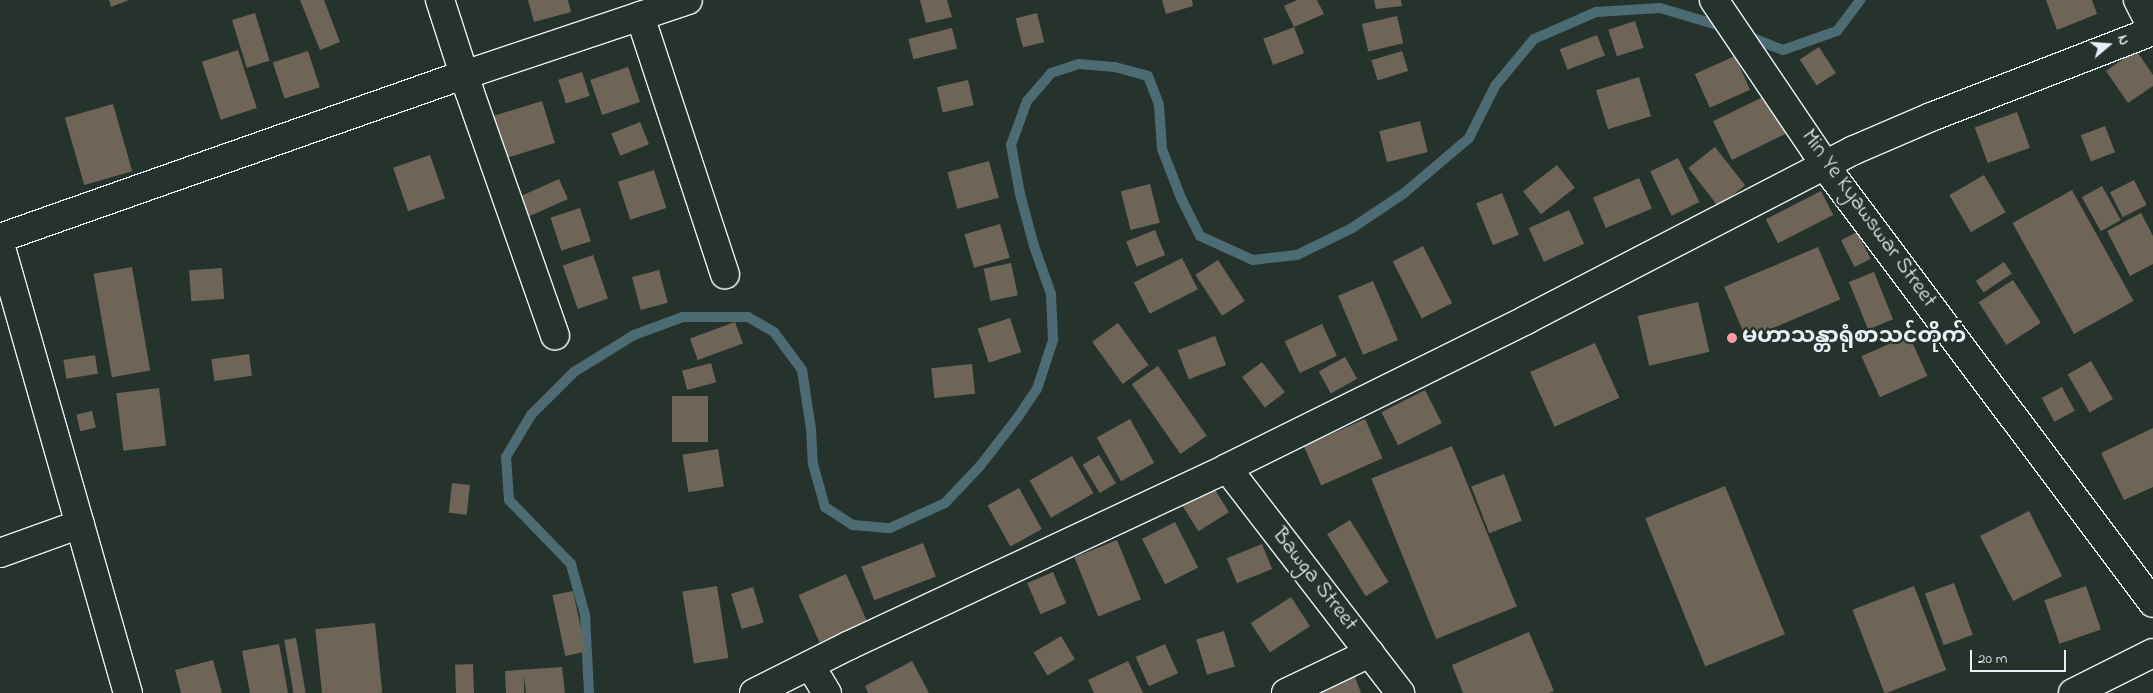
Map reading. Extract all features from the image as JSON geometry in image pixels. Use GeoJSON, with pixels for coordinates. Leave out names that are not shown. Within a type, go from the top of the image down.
{"type":"FeatureCollection","features":[{"type":"Feature","properties":{"kind":"street"},"geometry":{"type":"LineString","coordinates":[[440,0],[554,335]]}},
{"type":"Feature","properties":{"kind":"street"},"geometry":{"type":"LineString","coordinates":[[0,238],[464,75],[688,0]]}},
{"type":"Feature","properties":{"kind":"street","name":"Min Ye Kyawswar Street"},"geometry":{"type":"LineString","coordinates":[[1714,0],[1826,166],[2153,603]]}},
{"type":"Feature","properties":{"kind":"street"},"geometry":{"type":"LineString","coordinates":[[754,693],[1227,468],[1526,320],[1854,150],[1931,117],[2153,31],[2138,0]]}},
{"type":"Feature","properties":{"kind":"street"},"geometry":{"type":"LineString","coordinates":[[640,16],[725,274]]}},
{"type":"Feature","properties":{"kind":"street"},"geometry":{"type":"LineString","coordinates":[[0,244],[128,693]]}},
{"type":"Feature","properties":{"kind":"street","name":"Bawga Street"},"geometry":{"type":"LineString","coordinates":[[1227,468],[1400,693]]}},
{"type":"Feature","properties":{"kind":"street"},"geometry":{"type":"LineString","coordinates":[[0,553],[80,524]]}},
{"type":"Feature","properties":{"kind":"street"},"geometry":{"type":"LineString","coordinates":[[1286,693],[1370,653]]}},
{"type":"Feature","properties":{"kind":"street"},"geometry":{"type":"LineString","coordinates":[[2073,693],[2153,653]]}},
{"type":"Feature","properties":{"kind":"street"},"geometry":{"type":"LineString","coordinates":[[810,665],[827,693]]}},
{"type":"Feature","properties":{"kind":"building"},"geometry":{"type":"Polygon","coordinates":[[[109,0],[129,0],[111,7],[109,0]]]}},
{"type":"Feature","properties":{"kind":"building"},"geometry":{"type":"Polygon","coordinates":[[[300,0],[324,0],[340,42],[320,50],[300,0]]]}},
{"type":"Feature","properties":{"kind":"building"},"geometry":{"type":"Polygon","coordinates":[[[528,0],[568,0],[571,12],[534,22],[528,0]]]}},
{"type":"Feature","properties":{"kind":"building"},"geometry":{"type":"Polygon","coordinates":[[[920,0],[947,0],[952,17],[926,23],[920,0]]]}},
{"type":"Feature","properties":{"kind":"building"},"geometry":{"type":"Polygon","coordinates":[[[1162,0],[1192,0],[1193,6],[1166,14],[1162,0]]]}},
{"type":"Feature","properties":{"kind":"building"},"geometry":{"type":"Polygon","coordinates":[[[1297,0],[1317,0],[1324,14],[1294,27],[1284,6],[1297,0]]]}},
{"type":"Feature","properties":{"kind":"building"},"geometry":{"type":"Polygon","coordinates":[[[1374,0],[1401,0],[1402,6],[1376,9],[1374,0]]]}},
{"type":"Feature","properties":{"kind":"building"},"geometry":{"type":"Polygon","coordinates":[[[2046,0],[2092,0],[2097,14],[2057,30],[2046,0]]]}},
{"type":"Feature","properties":{"kind":"building"},"geometry":{"type":"Polygon","coordinates":[[[255,13],[270,61],[247,68],[232,20],[255,13]]]}},
{"type":"Feature","properties":{"kind":"building"},"geometry":{"type":"Polygon","coordinates":[[[1037,13],[1044,42],[1023,47],[1016,18],[1037,13]]]}},
{"type":"Feature","properties":{"kind":"building"},"geometry":{"type":"Polygon","coordinates":[[[1397,16],[1403,43],[1368,51],[1362,24],[1397,16]]]}},
{"type":"Feature","properties":{"kind":"building"},"geometry":{"type":"Polygon","coordinates":[[[1635,21],[1644,48],[1617,56],[1608,30],[1635,21]]]}},
{"type":"Feature","properties":{"kind":"building"},"geometry":{"type":"Polygon","coordinates":[[[1294,27],[1304,53],[1273,65],[1263,39],[1294,27]]]}},
{"type":"Feature","properties":{"kind":"building"},"geometry":{"type":"Polygon","coordinates":[[[952,28],[957,48],[913,59],[908,39],[952,28]]]}},
{"type":"Feature","properties":{"kind":"building"},"geometry":{"type":"Polygon","coordinates":[[[1597,35],[1605,56],[1568,70],[1560,49],[1597,35]]]}},
{"type":"Feature","properties":{"kind":"building"},"geometry":{"type":"Polygon","coordinates":[[[1819,47],[1836,73],[1817,86],[1800,60],[1819,47]]]}},
{"type":"Feature","properties":{"kind":"building"},"geometry":{"type":"Polygon","coordinates":[[[238,50],[257,108],[221,120],[202,62],[238,50]]]}},
{"type":"Feature","properties":{"kind":"building"},"geometry":{"type":"Polygon","coordinates":[[[2136,50],[2153,75],[2153,86],[2128,103],[2106,71],[2136,50]]]}},
{"type":"Feature","properties":{"kind":"building"},"geometry":{"type":"Polygon","coordinates":[[[308,51],[320,87],[285,99],[273,62],[308,51]]]}},
{"type":"Feature","properties":{"kind":"building"},"geometry":{"type":"Polygon","coordinates":[[[1402,51],[1408,71],[1378,80],[1371,60],[1402,51]]]}},
{"type":"Feature","properties":{"kind":"building"},"geometry":{"type":"Polygon","coordinates":[[[1735,56],[1750,90],[1710,108],[1695,74],[1735,56]]]}},
{"type":"Feature","properties":{"kind":"building"},"geometry":{"type":"Polygon","coordinates":[[[628,67],[640,102],[602,115],[590,80],[628,67]]]}},
{"type":"Feature","properties":{"kind":"building"},"geometry":{"type":"Polygon","coordinates":[[[582,72],[590,96],[566,104],[558,80],[582,72]]]}},
{"type":"Feature","properties":{"kind":"building"},"geometry":{"type":"Polygon","coordinates":[[[1639,77],[1651,116],[1608,129],[1596,90],[1639,77]]]}},
{"type":"Feature","properties":{"kind":"building"},"geometry":{"type":"Polygon","coordinates":[[[968,80],[974,105],[943,113],[937,87],[968,80]]]}},
{"type":"Feature","properties":{"kind":"building"},"geometry":{"type":"Polygon","coordinates":[[[1767,95],[1786,134],[1732,160],[1713,121],[1767,95]]]}},
{"type":"Feature","properties":{"kind":"building"},"geometry":{"type":"Polygon","coordinates":[[[542,101],[555,143],[505,158],[492,116],[542,101]]]}},
{"type":"Feature","properties":{"kind":"building"},"geometry":{"type":"Polygon","coordinates":[[[113,104],[132,171],[84,185],[65,118],[113,104]]]}},
{"type":"Feature","properties":{"kind":"building"},"geometry":{"type":"Polygon","coordinates":[[[2017,112],[2030,148],[1988,163],[1975,127],[2017,112]]]}},
{"type":"Feature","properties":{"kind":"building"},"geometry":{"type":"Polygon","coordinates":[[[1420,121],[1428,152],[1387,162],[1379,131],[1420,121]]]}},
{"type":"Feature","properties":{"kind":"building"},"geometry":{"type":"Polygon","coordinates":[[[640,122],[649,144],[620,156],[611,134],[640,122]]]}},
{"type":"Feature","properties":{"kind":"building"},"geometry":{"type":"Polygon","coordinates":[[[2105,126],[2115,152],[2091,161],[2081,135],[2105,126]]]}},
{"type":"Feature","properties":{"kind":"building"},"geometry":{"type":"Polygon","coordinates":[[[1715,147],[1745,186],[1718,207],[1688,168],[1715,147]]]}},
{"type":"Feature","properties":{"kind":"building"},"geometry":{"type":"Polygon","coordinates":[[[430,155],[445,198],[408,211],[393,168],[430,155]]]}},
{"type":"Feature","properties":{"kind":"building"},"geometry":{"type":"Polygon","coordinates":[[[1678,158],[1699,202],[1672,216],[1650,172],[1678,158]]]}},
{"type":"Feature","properties":{"kind":"building"},"geometry":{"type":"Polygon","coordinates":[[[989,161],[999,198],[957,209],[947,172],[989,161]]]}},
{"type":"Feature","properties":{"kind":"building"},"geometry":{"type":"Polygon","coordinates":[[[1557,165],[1575,188],[1541,214],[1523,191],[1557,165]]]}},
{"type":"Feature","properties":{"kind":"building"},"geometry":{"type":"Polygon","coordinates":[[[654,170],[666,208],[630,220],[618,182],[654,170]]]}},
{"type":"Feature","properties":{"kind":"building"},"geometry":{"type":"Polygon","coordinates":[[[1984,175],[2006,212],[1971,232],[1949,195],[1984,175]]]}},
{"type":"Feature","properties":{"kind":"building"},"geometry":{"type":"Polygon","coordinates":[[[1639,178],[1652,208],[1606,228],[1593,198],[1639,178]]]}},
{"type":"Feature","properties":{"kind":"building"},"geometry":{"type":"Polygon","coordinates":[[[559,179],[568,199],[526,218],[517,198],[559,179]]]}},
{"type":"Feature","properties":{"kind":"building"},"geometry":{"type":"Polygon","coordinates":[[[2134,180],[2147,205],[2123,217],[2110,192],[2134,180]]]}},
{"type":"Feature","properties":{"kind":"building"},"geometry":{"type":"Polygon","coordinates":[[[1150,184],[1160,223],[1131,230],[1121,191],[1150,184]]]}},
{"type":"Feature","properties":{"kind":"building"},"geometry":{"type":"Polygon","coordinates":[[[2102,186],[2121,220],[2101,231],[2082,197],[2102,186]]]}},
{"type":"Feature","properties":{"kind":"building"},"geometry":{"type":"Polygon","coordinates":[[[2072,190],[2134,301],[2074,334],[2013,223],[2072,190]]]}},
{"type":"Feature","properties":{"kind":"building"},"geometry":{"type":"Polygon","coordinates":[[[1821,191],[1833,215],[1778,243],[1766,219],[1821,191]]]}},
{"type":"Feature","properties":{"kind":"building"},"geometry":{"type":"Polygon","coordinates":[[[1502,193],[1519,235],[1493,245],[1476,203],[1502,193]]]}},
{"type":"Feature","properties":{"kind":"building"},"geometry":{"type":"Polygon","coordinates":[[[580,208],[591,241],[561,251],[551,218],[580,208]]]}},
{"type":"Feature","properties":{"kind":"building"},"geometry":{"type":"Polygon","coordinates":[[[1569,210],[1584,244],[1544,262],[1529,228],[1569,210]]]}},
{"type":"Feature","properties":{"kind":"building"},"geometry":{"type":"Polygon","coordinates":[[[2141,213],[2153,236],[2153,264],[2130,276],[2107,231],[2141,213]]]}},
{"type":"Feature","properties":{"kind":"building"},"geometry":{"type":"Polygon","coordinates":[[[1000,224],[1010,258],[974,268],[964,234],[1000,224]]]}},
{"type":"Feature","properties":{"kind":"building"},"geometry":{"type":"Polygon","coordinates":[[[1155,230],[1165,255],[1136,267],[1126,242],[1155,230]]]}},
{"type":"Feature","properties":{"kind":"building"},"geometry":{"type":"Polygon","coordinates":[[[1857,232],[1871,259],[1855,267],[1841,240],[1857,232]]]}},
{"type":"Feature","properties":{"kind":"building"},"geometry":{"type":"Polygon","coordinates":[[[1423,246],[1452,303],[1422,318],[1393,261],[1423,246]]]}},
{"type":"Feature","properties":{"kind":"building"},"geometry":{"type":"Polygon","coordinates":[[[1818,247],[1840,299],[1746,339],[1724,287],[1818,247]]]}},
{"type":"Feature","properties":{"kind":"building"},"geometry":{"type":"Polygon","coordinates":[[[593,255],[608,298],[578,309],[563,265],[593,255]]]}},
{"type":"Feature","properties":{"kind":"building"},"geometry":{"type":"Polygon","coordinates":[[[1182,258],[1198,289],[1150,314],[1134,283],[1182,258]]]}},
{"type":"Feature","properties":{"kind":"building"},"geometry":{"type":"Polygon","coordinates":[[[1218,260],[1245,301],[1222,316],[1195,275],[1218,260]]]}},
{"type":"Feature","properties":{"kind":"building"},"geometry":{"type":"Polygon","coordinates":[[[2004,262],[2012,274],[1984,293],[1976,281],[2004,262]]]}},
{"type":"Feature","properties":{"kind":"building"},"geometry":{"type":"Polygon","coordinates":[[[1011,263],[1018,295],[990,301],[984,269],[1011,263]]]}},
{"type":"Feature","properties":{"kind":"building"},"geometry":{"type":"Polygon","coordinates":[[[132,267],[150,370],[112,377],[94,274],[132,267]]]}},
{"type":"Feature","properties":{"kind":"building"},"geometry":{"type":"Polygon","coordinates":[[[222,268],[224,299],[191,301],[189,270],[222,268]]]}},
{"type":"Feature","properties":{"kind":"building"},"geometry":{"type":"Polygon","coordinates":[[[659,270],[668,303],[641,310],[632,277],[659,270]]]}},
{"type":"Feature","properties":{"kind":"building"},"geometry":{"type":"Polygon","coordinates":[[[1874,272],[1893,319],[1868,329],[1849,282],[1874,272]]]}},
{"type":"Feature","properties":{"kind":"building"},"geometry":{"type":"Polygon","coordinates":[[[2013,280],[2041,323],[2006,345],[1979,302],[2013,280]]]}},
{"type":"Feature","properties":{"kind":"building"},"geometry":{"type":"Polygon","coordinates":[[[1373,281],[1398,340],[1363,355],[1338,296],[1373,281]]]}},
{"type":"Feature","properties":{"kind":"building"},"geometry":{"type":"Polygon","coordinates":[[[1698,302],[1709,352],[1649,366],[1638,316],[1698,302]]]}},
{"type":"Feature","properties":{"kind":"building"},"geometry":{"type":"Polygon","coordinates":[[[1010,318],[1021,352],[989,363],[978,329],[1010,318]]]}},
{"type":"Feature","properties":{"kind":"building"},"geometry":{"type":"Polygon","coordinates":[[[735,322],[743,344],[698,360],[690,338],[735,322]]]}},
{"type":"Feature","properties":{"kind":"building"},"geometry":{"type":"Polygon","coordinates":[[[1118,323],[1149,365],[1123,384],[1092,342],[1118,323]]]}},
{"type":"Feature","properties":{"kind":"building"},"geometry":{"type":"Polygon","coordinates":[[[1322,324],[1337,356],[1300,373],[1285,341],[1322,324]]]}},
{"type":"Feature","properties":{"kind":"building"},"geometry":{"type":"Polygon","coordinates":[[[1909,335],[1927,376],[1880,397],[1861,356],[1909,335]]]}},
{"type":"Feature","properties":{"kind":"building"},"geometry":{"type":"Polygon","coordinates":[[[1215,336],[1226,365],[1189,379],[1178,350],[1215,336]]]}},
{"type":"Feature","properties":{"kind":"building"},"geometry":{"type":"Polygon","coordinates":[[[1595,343],[1619,398],[1555,427],[1530,372],[1595,343]]]}},
{"type":"Feature","properties":{"kind":"building"},"geometry":{"type":"Polygon","coordinates":[[[249,354],[252,376],[214,381],[211,359],[249,354]]]}},
{"type":"Feature","properties":{"kind":"building"},"geometry":{"type":"Polygon","coordinates":[[[95,355],[98,374],[66,379],[63,360],[95,355]]]}},
{"type":"Feature","properties":{"kind":"building"},"geometry":{"type":"Polygon","coordinates":[[[1345,357],[1357,379],[1331,393],[1319,372],[1345,357]]]}},
{"type":"Feature","properties":{"kind":"building"},"geometry":{"type":"Polygon","coordinates":[[[2091,361],[2113,399],[2090,413],[2068,374],[2091,361]]]}},
{"type":"Feature","properties":{"kind":"building"},"geometry":{"type":"Polygon","coordinates":[[[1262,362],[1285,392],[1265,407],[1242,377],[1262,362]]]}},
{"type":"Feature","properties":{"kind":"building"},"geometry":{"type":"Polygon","coordinates":[[[711,363],[716,382],[687,390],[682,371],[711,363]]]}},
{"type":"Feature","properties":{"kind":"building"},"geometry":{"type":"Polygon","coordinates":[[[972,364],[975,394],[934,398],[931,368],[972,364]]]}},
{"type":"Feature","properties":{"kind":"building"},"geometry":{"type":"Polygon","coordinates":[[[1158,366],[1207,436],[1181,454],[1132,384],[1158,366]]]}},
{"type":"Feature","properties":{"kind":"building"},"geometry":{"type":"Polygon","coordinates":[[[2062,387],[2075,411],[2054,422],[2042,398],[2062,387]]]}},
{"type":"Feature","properties":{"kind":"building"},"geometry":{"type":"Polygon","coordinates":[[[159,388],[166,446],[123,451],[116,393],[159,388]]]}},
{"type":"Feature","properties":{"kind":"building"},"geometry":{"type":"Polygon","coordinates":[[[1425,390],[1442,423],[1398,445],[1381,412],[1425,390]]]}},
{"type":"Feature","properties":{"kind":"building"},"geometry":{"type":"Polygon","coordinates":[[[672,396],[708,396],[708,442],[672,442],[672,396]]]}},
{"type":"Feature","properties":{"kind":"building"},"geometry":{"type":"Polygon","coordinates":[[[92,411],[96,428],[80,431],[76,415],[92,411]]]}},
{"type":"Feature","properties":{"kind":"building"},"geometry":{"type":"Polygon","coordinates":[[[1130,419],[1154,463],[1121,481],[1097,437],[1130,419]]]}},
{"type":"Feature","properties":{"kind":"building"},"geometry":{"type":"Polygon","coordinates":[[[1365,419],[1382,458],[1321,486],[1304,446],[1365,419]]]}},
{"type":"Feature","properties":{"kind":"building"},"geometry":{"type":"Polygon","coordinates":[[[2153,428],[2153,487],[2124,500],[2101,453],[2153,428]]]}},
{"type":"Feature","properties":{"kind":"building"},"geometry":{"type":"Polygon","coordinates":[[[1452,446],[1517,606],[1436,639],[1371,479],[1452,446]]]}},
{"type":"Feature","properties":{"kind":"building"},"geometry":{"type":"Polygon","coordinates":[[[718,449],[724,487],[688,492],[682,455],[718,449]]]}},
{"type":"Feature","properties":{"kind":"building"},"geometry":{"type":"Polygon","coordinates":[[[1099,455],[1116,483],[1100,493],[1083,465],[1099,455]]]}},
{"type":"Feature","properties":{"kind":"building"},"geometry":{"type":"Polygon","coordinates":[[[1072,456],[1094,493],[1051,518],[1030,480],[1072,456]]]}},
{"type":"Feature","properties":{"kind":"building"},"geometry":{"type":"Polygon","coordinates":[[[1504,474],[1522,521],[1489,533],[1471,487],[1504,474]]]}},
{"type":"Feature","properties":{"kind":"building"},"geometry":{"type":"Polygon","coordinates":[[[452,483],[470,485],[467,515],[449,513],[452,483]]]}},
{"type":"Feature","properties":{"kind":"building"},"geometry":{"type":"Polygon","coordinates":[[[1212,485],[1229,512],[1198,531],[1181,504],[1212,485]]]}},
{"type":"Feature","properties":{"kind":"building"},"geometry":{"type":"Polygon","coordinates":[[[1725,486],[1785,634],[1705,667],[1645,518],[1725,486]]]}},
{"type":"Feature","properties":{"kind":"building"},"geometry":{"type":"Polygon","coordinates":[[[1019,488],[1042,529],[1010,547],[988,505],[1019,488]]]}},
{"type":"Feature","properties":{"kind":"building"},"geometry":{"type":"Polygon","coordinates":[[[2029,511],[2062,576],[2013,601],[1980,536],[2029,511]]]}},
{"type":"Feature","properties":{"kind":"building"},"geometry":{"type":"Polygon","coordinates":[[[1350,520],[1389,582],[1366,596],[1327,534],[1350,520]]]}},
{"type":"Feature","properties":{"kind":"building"},"geometry":{"type":"Polygon","coordinates":[[[1175,522],[1198,567],[1165,584],[1142,539],[1175,522]]]}},
{"type":"Feature","properties":{"kind":"building"},"geometry":{"type":"Polygon","coordinates":[[[1117,540],[1141,599],[1098,617],[1074,557],[1117,540]]]}},
{"type":"Feature","properties":{"kind":"building"},"geometry":{"type":"Polygon","coordinates":[[[923,543],[936,577],[874,600],[861,567],[923,543]]]}},
{"type":"Feature","properties":{"kind":"building"},"geometry":{"type":"Polygon","coordinates":[[[1262,544],[1272,569],[1237,583],[1227,558],[1262,544]]]}},
{"type":"Feature","properties":{"kind":"building"},"geometry":{"type":"Polygon","coordinates":[[[1053,572],[1066,603],[1041,614],[1027,583],[1053,572]]]}},
{"type":"Feature","properties":{"kind":"building"},"geometry":{"type":"Polygon","coordinates":[[[846,574],[867,622],[820,643],[798,595],[846,574]]]}},
{"type":"Feature","properties":{"kind":"building"},"geometry":{"type":"Polygon","coordinates":[[[1954,583],[1973,635],[1944,645],[1925,594],[1954,583]]]}},
{"type":"Feature","properties":{"kind":"building"},"geometry":{"type":"Polygon","coordinates":[[[717,586],[728,658],[694,664],[682,591],[717,586]]]}},
{"type":"Feature","properties":{"kind":"building"},"geometry":{"type":"Polygon","coordinates":[[[1914,586],[1946,670],[1884,693],[1852,610],[1914,586]]]}},
{"type":"Feature","properties":{"kind":"building"},"geometry":{"type":"Polygon","coordinates":[[[2086,586],[2101,629],[2059,644],[2044,600],[2086,586]]]}},
{"type":"Feature","properties":{"kind":"building"},"geometry":{"type":"Polygon","coordinates":[[[753,587],[764,622],[742,629],[731,594],[753,587]]]}},
{"type":"Feature","properties":{"kind":"building"},"geometry":{"type":"Polygon","coordinates":[[[573,591],[586,652],[565,656],[552,595],[573,591]]]}},
{"type":"Feature","properties":{"kind":"building"},"geometry":{"type":"Polygon","coordinates":[[[1291,597],[1310,626],[1270,652],[1251,623],[1291,597]]]}},
{"type":"Feature","properties":{"kind":"building"},"geometry":{"type":"Polygon","coordinates":[[[375,623],[382,693],[322,693],[315,629],[375,623]]]}},
{"type":"Feature","properties":{"kind":"building"},"geometry":{"type":"Polygon","coordinates":[[[1224,631],[1235,666],[1207,675],[1196,639],[1224,631]]]}},
{"type":"Feature","properties":{"kind":"building"},"geometry":{"type":"Polygon","coordinates":[[[1529,632],[1554,691],[1549,693],[1463,693],[1452,665],[1529,632]]]}},
{"type":"Feature","properties":{"kind":"building"},"geometry":{"type":"Polygon","coordinates":[[[1061,636],[1075,659],[1047,676],[1034,652],[1061,636]]]}},
{"type":"Feature","properties":{"kind":"building"},"geometry":{"type":"Polygon","coordinates":[[[296,638],[306,693],[294,693],[284,640],[296,638]]]}},
{"type":"Feature","properties":{"kind":"building"},"geometry":{"type":"Polygon","coordinates":[[[279,644],[288,693],[250,693],[242,651],[279,644]]]}},
{"type":"Feature","properties":{"kind":"building"},"geometry":{"type":"Polygon","coordinates":[[[1165,644],[1178,673],[1149,686],[1136,657],[1165,644]]]}},
{"type":"Feature","properties":{"kind":"building"},"geometry":{"type":"Polygon","coordinates":[[[213,660],[222,693],[181,693],[175,670],[213,660]]]}},
{"type":"Feature","properties":{"kind":"building"},"geometry":{"type":"Polygon","coordinates":[[[912,661],[929,693],[868,693],[865,686],[912,661]]]}},
{"type":"Feature","properties":{"kind":"building"},"geometry":{"type":"Polygon","coordinates":[[[1128,661],[1143,693],[1094,693],[1088,680],[1128,661]]]}},
{"type":"Feature","properties":{"kind":"building"},"geometry":{"type":"Polygon","coordinates":[[[473,664],[474,693],[456,693],[455,665],[473,664]]]}},
{"type":"Feature","properties":{"kind":"building"},"geometry":{"type":"Polygon","coordinates":[[[562,667],[565,693],[526,693],[524,676],[524,693],[506,693],[505,671],[562,667]]]}},
{"type":"Feature","properties":{"kind":"building"},"geometry":{"type":"Polygon","coordinates":[[[1353,672],[1361,693],[1309,693],[1353,672]]]}},
{"type":"Feature","properties":{"kind":"waterway"},"geometry":{"type":"LineString","coordinates":[[1745,35],[1783,50],[1837,31],[1860,0]]}},
{"type":"Feature","properties":{"kind":"waterway"},"geometry":{"type":"LineString","coordinates":[[589,693],[585,615],[571,564],[509,500],[506,457],[531,415],[574,372],[634,335],[683,317],[748,317],[774,332],[802,370],[811,429],[813,464],[825,507],[853,525],[890,528],[945,503],[980,466],[1037,389],[1053,340],[1051,294],[1034,246],[1020,194],[1011,145],[1027,101],[1051,73],[1079,64],[1115,67],[1148,76],[1159,105],[1162,149],[1181,198],[1200,236],[1253,260],[1297,255],[1352,228],[1403,194],[1469,138],[1495,86],[1534,39],[1596,12],[1660,8],[1724,27]]}},
{"type":"Feature","properties":{"kind":"place","name":"မဟာသန္တာရုံစာသင်တိုက်"},"geometry":{"type":"Point","coordinates":[1732,338]}}]}
